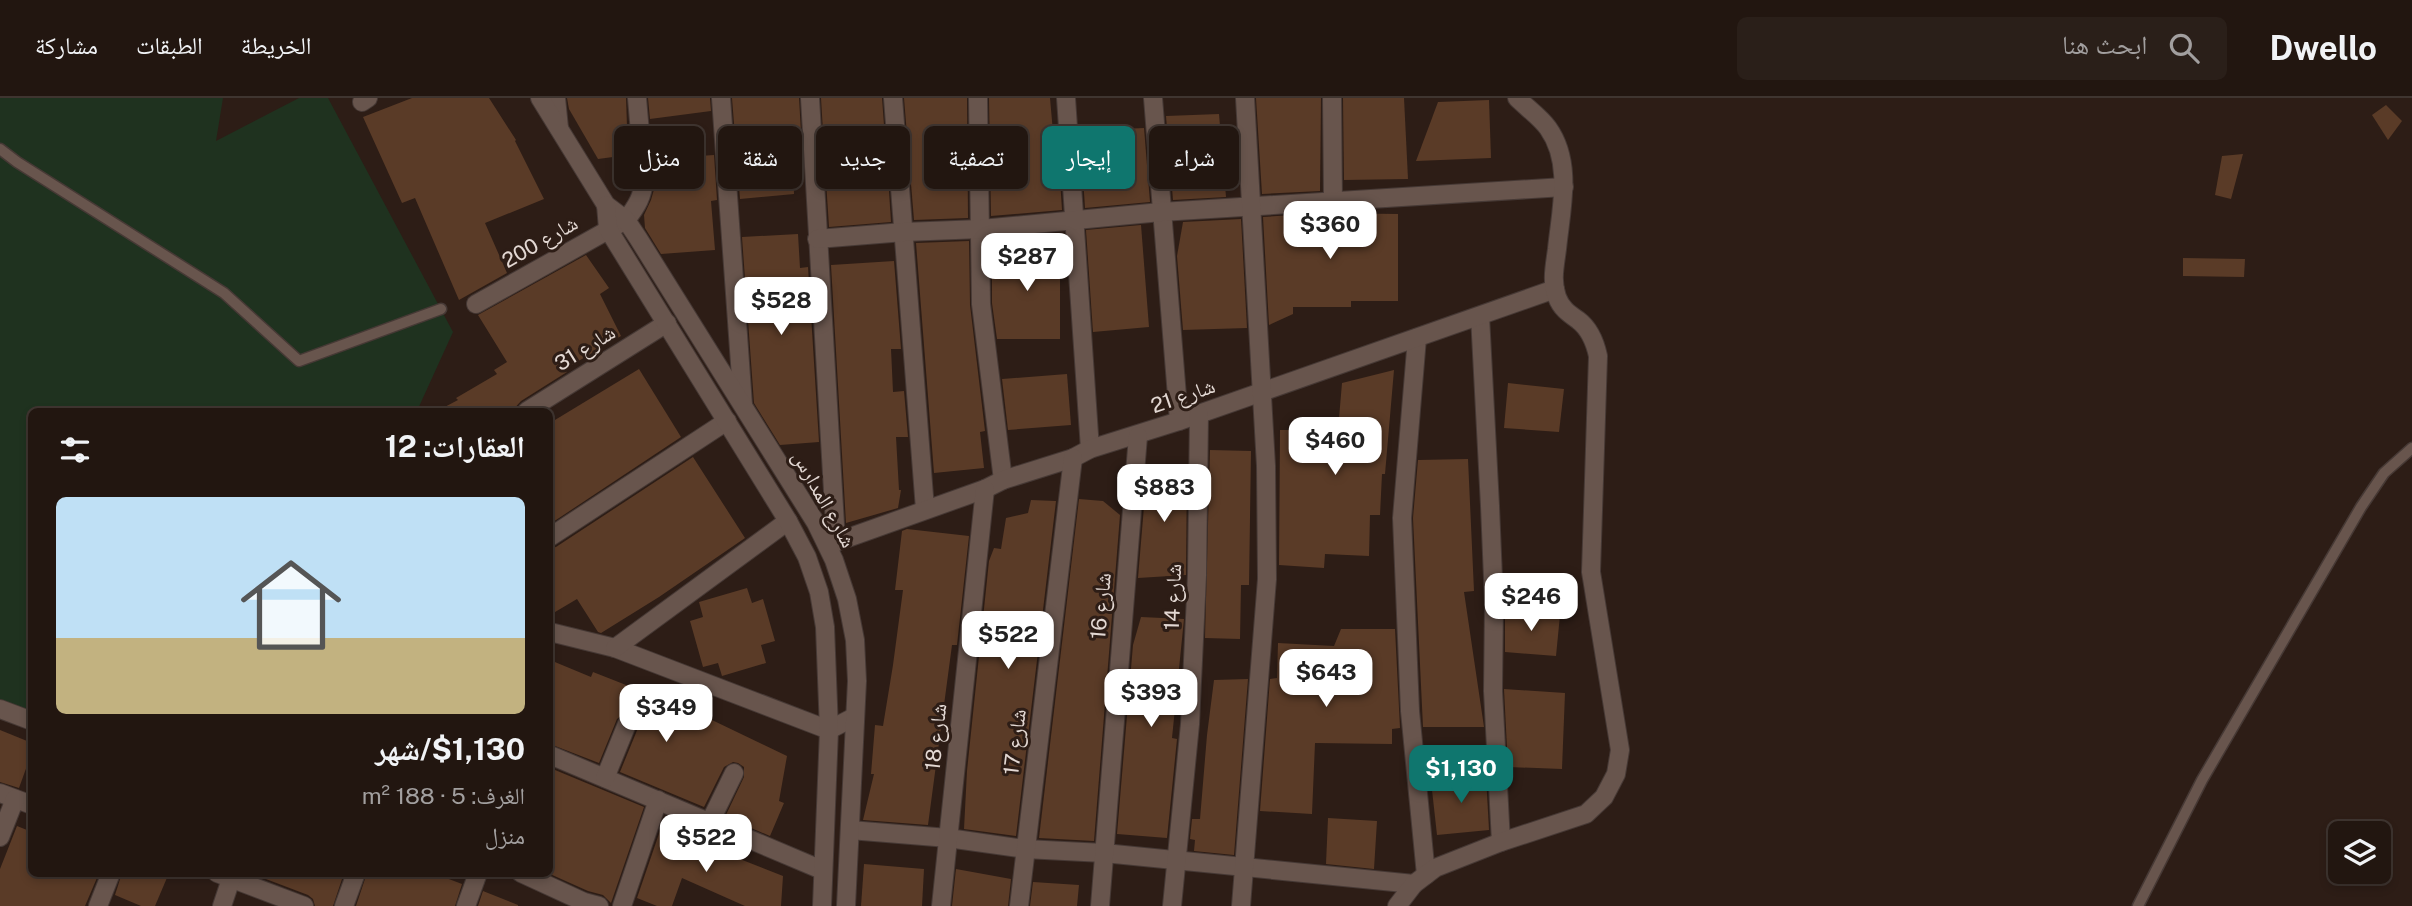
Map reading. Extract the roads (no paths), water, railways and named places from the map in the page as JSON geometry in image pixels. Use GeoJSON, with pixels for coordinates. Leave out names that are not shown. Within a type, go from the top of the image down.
{"type":"FeatureCollection","features":[{"type":"Feature","properties":{"kind":"street","name":"شارع المدارس"},"geometry":{"type":"LineString","coordinates":[[540,98],[606,205],[626,220],[832,544],[855,640],[857,681],[846,906]]}},
{"type":"Feature","properties":{"kind":"street"},"geometry":{"type":"LineString","coordinates":[[556,98],[558,128]]}},
{"type":"Feature","properties":{"kind":"street"},"geometry":{"type":"LineString","coordinates":[[626,220],[638,205],[643,192],[637,98]]}},
{"type":"Feature","properties":{"kind":"street"},"geometry":{"type":"LineString","coordinates":[[721,98],[743,405]]}},
{"type":"Feature","properties":{"kind":"street"},"geometry":{"type":"LineString","coordinates":[[810,98],[832,544]]}},
{"type":"Feature","properties":{"kind":"street"},"geometry":{"type":"LineString","coordinates":[[893,98],[925,509]]}},
{"type":"Feature","properties":{"kind":"street"},"geometry":{"type":"LineString","coordinates":[[978,98],[981,304],[1003,480]]}},
{"type":"Feature","properties":{"kind":"street"},"geometry":{"type":"LineString","coordinates":[[1066,98],[1090,449]]}},
{"type":"Feature","properties":{"kind":"street"},"geometry":{"type":"LineString","coordinates":[[1153,98],[1179,421]]}},
{"type":"Feature","properties":{"kind":"street"},"geometry":{"type":"LineString","coordinates":[[1241,906],[1267,579],[1266,466],[1245,98]]}},
{"type":"Feature","properties":{"kind":"street"},"geometry":{"type":"LineString","coordinates":[[1332,98],[1334,202]]}},
{"type":"Feature","properties":{"kind":"street"},"geometry":{"type":"LineString","coordinates":[[1397,906],[1420,879],[1435,868],[1501,842],[1586,814],[1604,797],[1616,774],[1620,750],[1591,572],[1598,356],[1595,342],[1588,330],[1579,320],[1567,313],[1557,298],[1553,279],[1564,187],[1561,153],[1548,128],[1517,98]]}},
{"type":"Feature","properties":{"kind":"street"},"geometry":{"type":"LineString","coordinates":[[817,239],[981,229],[1161,212],[1564,187]]}},
{"type":"Feature","properties":{"kind":"street","name":"شارع المدارس"},"geometry":{"type":"LineString","coordinates":[[606,205],[608,229],[788,521],[807,558],[819,592],[825,627],[829,730],[822,906]]}},
{"type":"Feature","properties":{"kind":"street","name":"شارع 200"},"geometry":{"type":"LineString","coordinates":[[476,304],[626,220]]}},
{"type":"Feature","properties":{"kind":"street","name":"شارع 21"},"geometry":{"type":"LineString","coordinates":[[832,544],[985,489],[1003,480],[1073,458],[1090,449],[1138,436],[1555,289]]}},
{"type":"Feature","properties":{"kind":"street"},"geometry":{"type":"LineString","coordinates":[[1480,316],[1494,602],[1493,691],[1501,842]]}},
{"type":"Feature","properties":{"kind":"street","name":"شارع 31"},"geometry":{"type":"LineString","coordinates":[[532,408],[667,323]]}},
{"type":"Feature","properties":{"kind":"street"},"geometry":{"type":"LineString","coordinates":[[1417,338],[1402,518],[1420,879]]}},
{"type":"Feature","properties":{"kind":"street","name":"شارع 14"},"geometry":{"type":"LineString","coordinates":[[1172,906],[1190,724],[1197,575],[1199,414]]}},
{"type":"Feature","properties":{"kind":"street"},"geometry":{"type":"LineString","coordinates":[[553,535],[727,421]]}},
{"type":"Feature","properties":{"kind":"street","name":"شارع 16"},"geometry":{"type":"LineString","coordinates":[[1100,906],[1138,436]]}},
{"type":"Feature","properties":{"kind":"street","name":"شارع 17"},"geometry":{"type":"LineString","coordinates":[[1019,906],[1073,458]]}},
{"type":"Feature","properties":{"kind":"street","name":"شارع 18"},"geometry":{"type":"LineString","coordinates":[[941,906],[985,489]]}},
{"type":"Feature","properties":{"kind":"street"},"geometry":{"type":"LineString","coordinates":[[615,648],[788,521]]}},
{"type":"Feature","properties":{"kind":"street"},"geometry":{"type":"LineString","coordinates":[[553,633],[615,648],[829,730],[854,717]]}},
{"type":"Feature","properties":{"kind":"street"},"geometry":{"type":"LineString","coordinates":[[0,709],[28,720]]}},
{"type":"Feature","properties":{"kind":"street"},"geometry":{"type":"LineString","coordinates":[[605,778],[627,723]]}},
{"type":"Feature","properties":{"kind":"street"},"geometry":{"type":"LineString","coordinates":[[553,757],[822,870]]}},
{"type":"Feature","properties":{"kind":"street"},"geometry":{"type":"LineString","coordinates":[[710,822],[734,773]]}},
{"type":"Feature","properties":{"kind":"street"},"geometry":{"type":"LineString","coordinates":[[0,838],[15,799]]}},
{"type":"Feature","properties":{"kind":"street"},"geometry":{"type":"LineString","coordinates":[[622,906],[657,800]]}},
{"type":"Feature","properties":{"kind":"street"},"geometry":{"type":"LineString","coordinates":[[849,830],[948,838],[1025,849],[1104,853],[1245,868],[1420,879]]}},
{"type":"Feature","properties":{"kind":"street"},"geometry":{"type":"LineString","coordinates":[[98,906],[109,877]]}},
{"type":"Feature","properties":{"kind":"street"},"geometry":{"type":"LineString","coordinates":[[222,906],[227,877]]}},
{"type":"Feature","properties":{"kind":"street"},"geometry":{"type":"LineString","coordinates":[[232,877],[304,906]]}},
{"type":"Feature","properties":{"kind":"street"},"geometry":{"type":"LineString","coordinates":[[344,906],[355,877]]}},
{"type":"Feature","properties":{"kind":"street"},"geometry":{"type":"LineString","coordinates":[[466,906],[477,877]]}},
{"type":"Feature","properties":{"kind":"street"},"geometry":{"type":"LineString","coordinates":[[530,877],[589,905]]}},
{"type":"Feature","properties":{"kind":"lane"},"geometry":{"type":"LineString","coordinates":[[0,149],[224,293],[299,361],[440,309]]}},
{"type":"Feature","properties":{"kind":"lane"},"geometry":{"type":"LineString","coordinates":[[2138,906],[2202,780],[2361,507],[2384,473],[2412,448]]}}]}
